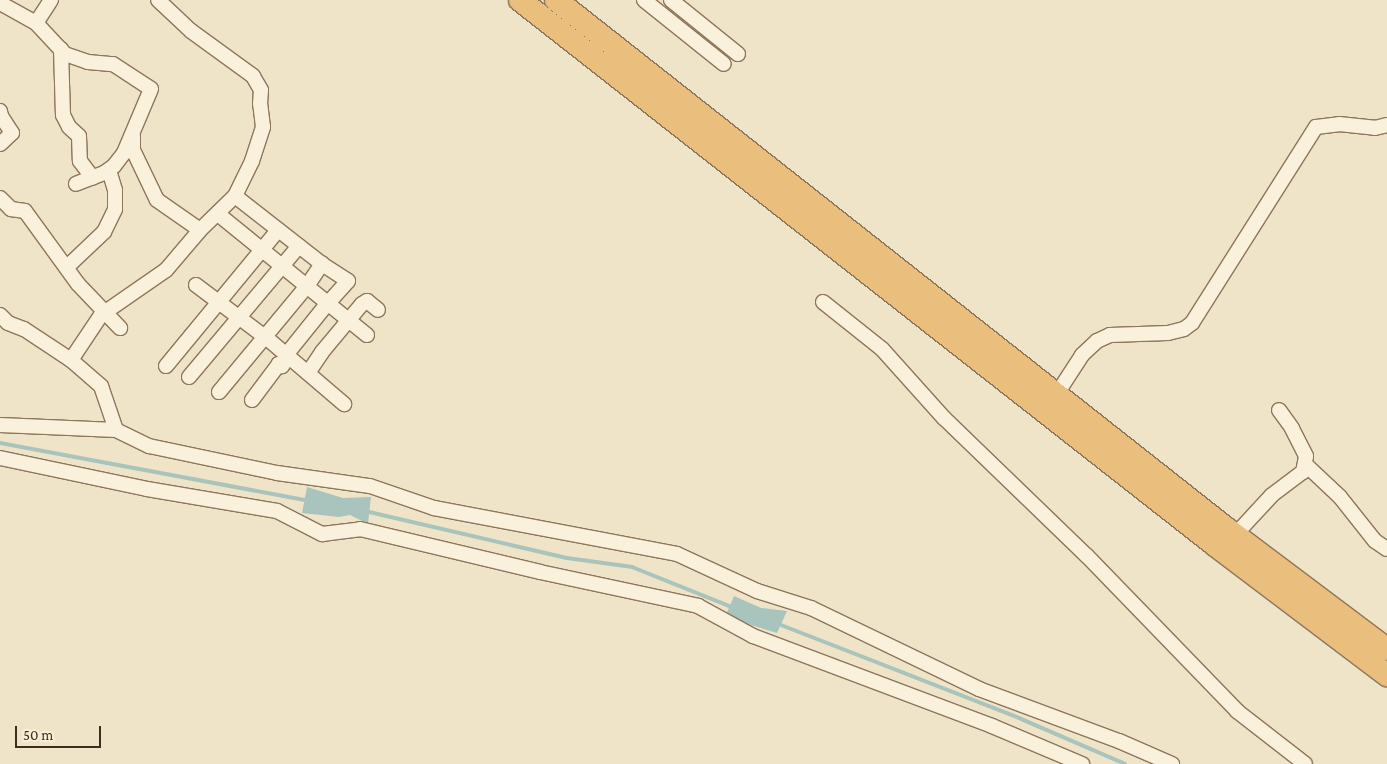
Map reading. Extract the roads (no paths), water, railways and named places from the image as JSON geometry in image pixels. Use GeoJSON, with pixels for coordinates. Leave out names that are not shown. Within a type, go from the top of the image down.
{"type":"FeatureCollection","features":[{"type":"Feature","properties":{"kind":"highway"},"geometry":{"type":"LineString","coordinates":[[520,0],[1046,399],[1235,535],[1387,649]]}},
{"type":"Feature","properties":{"kind":"highway"},"geometry":{"type":"LineString","coordinates":[[556,0],[1046,399],[1222,551],[1387,675]]}},
{"type":"Feature","properties":{"kind":"street"},"geometry":{"type":"LineString","coordinates":[[36,24],[51,0]]}},
{"type":"Feature","properties":{"kind":"street"},"geometry":{"type":"LineString","coordinates":[[71,360],[105,312],[166,270],[200,230],[235,196],[252,161],[263,127],[260,104],[261,90],[253,76],[191,31],[158,0]]}},
{"type":"Feature","properties":{"kind":"street"},"geometry":{"type":"LineString","coordinates":[[644,0],[724,64]]}},
{"type":"Feature","properties":{"kind":"street"},"geometry":{"type":"LineString","coordinates":[[671,0],[738,54]]}},
{"type":"Feature","properties":{"kind":"street"},"geometry":{"type":"LineString","coordinates":[[0,3],[36,24],[65,54],[88,62],[113,64],[151,89],[124,153],[109,170],[76,184]]}},
{"type":"Feature","properties":{"kind":"street"},"geometry":{"type":"LineString","coordinates":[[61,50],[63,115],[69,127],[79,136],[80,161],[93,178]]}},
{"type":"Feature","properties":{"kind":"street"},"geometry":{"type":"LineString","coordinates":[[0,111],[0,116],[12,133],[0,144]]}},
{"type":"Feature","properties":{"kind":"street"},"geometry":{"type":"LineString","coordinates":[[1046,399],[1074,370],[1082,355],[1097,341],[1110,335],[1168,333],[1184,329],[1192,323],[1316,128],[1339,124],[1375,128],[1387,124]]}},
{"type":"Feature","properties":{"kind":"street"},"geometry":{"type":"LineString","coordinates":[[135,128],[133,150],[157,200],[200,230]]}},
{"type":"Feature","properties":{"kind":"street"},"geometry":{"type":"LineString","coordinates":[[67,267],[104,232],[115,209],[116,190],[109,170]]}},
{"type":"Feature","properties":{"kind":"street"},"geometry":{"type":"LineString","coordinates":[[235,196],[322,264],[348,281],[286,355],[288,359],[282,366],[279,364],[252,400]]}},
{"type":"Feature","properties":{"kind":"street"},"geometry":{"type":"LineString","coordinates":[[0,198],[11,209],[25,211],[78,284],[120,328]]}},
{"type":"Feature","properties":{"kind":"street"},"geometry":{"type":"LineString","coordinates":[[218,214],[327,304],[350,320],[367,336]]}},
{"type":"Feature","properties":{"kind":"street"},"geometry":{"type":"LineString","coordinates":[[166,366],[278,230]]}},
{"type":"Feature","properties":{"kind":"street"},"geometry":{"type":"LineString","coordinates":[[189,378],[299,246]]}},
{"type":"Feature","properties":{"kind":"street"},"geometry":{"type":"LineString","coordinates":[[219,392],[322,264]]}},
{"type":"Feature","properties":{"kind":"street"},"geometry":{"type":"LineString","coordinates":[[196,285],[219,300],[264,336],[344,404]]}},
{"type":"Feature","properties":{"kind":"street"},"geometry":{"type":"LineString","coordinates":[[308,373],[322,352],[366,301],[378,310]]}},
{"type":"Feature","properties":{"kind":"street"},"geometry":{"type":"LineString","coordinates":[[823,302],[882,349],[944,418],[1087,556],[1238,711],[1305,764]]}},
{"type":"Feature","properties":{"kind":"street"},"geometry":{"type":"LineString","coordinates":[[0,315],[8,323],[24,329],[71,360],[100,386],[116,430]]}},
{"type":"Feature","properties":{"kind":"street"},"geometry":{"type":"LineString","coordinates":[[1235,535],[1272,495],[1303,472],[1306,456],[1292,428],[1279,410]]}},
{"type":"Feature","properties":{"kind":"street"},"geometry":{"type":"LineString","coordinates":[[0,425],[116,430],[149,446],[277,473],[370,486],[434,508],[677,554],[757,591],[811,608],[979,689],[1119,741],[1172,764]]}},
{"type":"Feature","properties":{"kind":"street"},"geometry":{"type":"LineString","coordinates":[[0,458],[147,489],[277,511],[322,534],[360,528],[540,572],[698,606],[753,636],[992,726],[1082,764]]}},
{"type":"Feature","properties":{"kind":"street"},"geometry":{"type":"LineString","coordinates":[[1304,464],[1340,497],[1375,540],[1387,549]]}},
{"type":"Feature","properties":{"kind":"water"},"geometry":{"type":"Polygon","coordinates":[[[307,487],[343,498],[371,497],[368,524],[350,515],[339,517],[302,513],[307,487]]]}},
{"type":"Feature","properties":{"kind":"water"},"geometry":{"type":"Polygon","coordinates":[[[734,596],[761,608],[787,611],[777,633],[725,617],[734,596]]]}},
{"type":"Feature","properties":{"kind":"waterway"},"geometry":{"type":"LineString","coordinates":[[0,443],[305,500]]}},
{"type":"Feature","properties":{"kind":"waterway"},"geometry":{"type":"LineString","coordinates":[[369,512],[567,558],[632,567],[729,606]]}},
{"type":"Feature","properties":{"kind":"waterway"},"geometry":{"type":"LineString","coordinates":[[781,625],[1012,715],[1125,764]]}}]}
